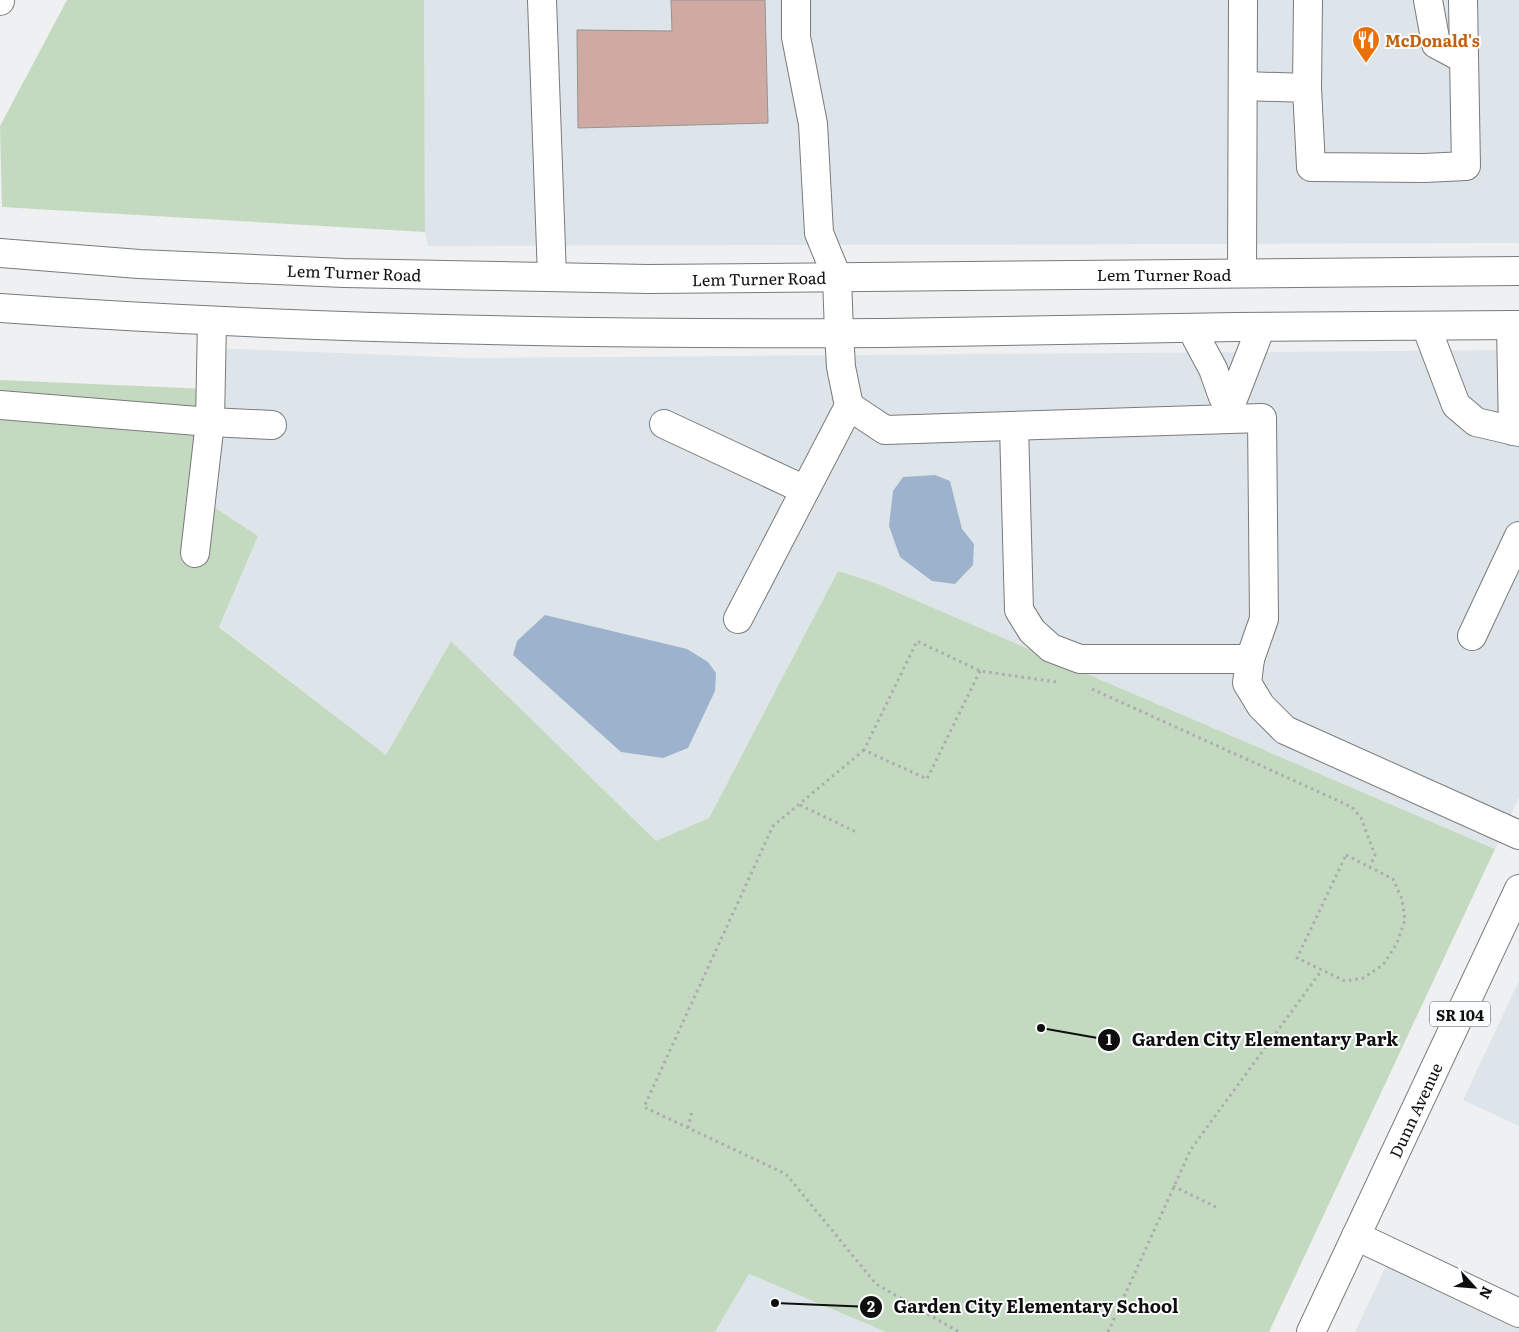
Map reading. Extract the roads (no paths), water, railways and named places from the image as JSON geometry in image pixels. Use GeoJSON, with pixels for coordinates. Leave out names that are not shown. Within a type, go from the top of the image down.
{"type":"FeatureCollection","features":[{"type":"Feature","properties":{"kind":"main road"},"geometry":{"type":"LineString","coordinates":[[542,0],[552,277]]}},
{"type":"Feature","properties":{"kind":"main road"},"geometry":{"type":"LineString","coordinates":[[738,619],[849,406],[841,367],[837,277],[819,233],[813,124],[796,37],[796,0]]}},
{"type":"Feature","properties":{"kind":"main road"},"geometry":{"type":"LineString","coordinates":[[1242,274],[1243,0]]}},
{"type":"Feature","properties":{"kind":"main road"},"geometry":{"type":"LineString","coordinates":[[1308,0],[1307,88],[1311,167],[1424,168],[1466,166],[1463,0]]}},
{"type":"Feature","properties":{"kind":"main road"},"geometry":{"type":"LineString","coordinates":[[1428,0],[1436,44],[1464,59]]}},
{"type":"Feature","properties":{"kind":"main road"},"geometry":{"type":"LineString","coordinates":[[1243,86],[1307,88]]}},
{"type":"Feature","properties":{"kind":"main road","name":"Lem Turner Road"},"geometry":{"type":"LineString","coordinates":[[0,253],[139,264],[344,273],[648,279],[1519,271]]}},
{"type":"Feature","properties":{"kind":"main road"},"geometry":{"type":"LineString","coordinates":[[0,308],[212,321],[534,330],[840,333],[1261,327],[1515,325],[1516,432],[1476,422],[1456,405],[1426,326]]}},
{"type":"Feature","properties":{"kind":"main road"},"geometry":{"type":"LineString","coordinates":[[195,553],[210,422],[212,321]]}},
{"type":"Feature","properties":{"kind":"main road"},"geometry":{"type":"LineString","coordinates":[[1228,411],[1261,327]]}},
{"type":"Feature","properties":{"kind":"main road"},"geometry":{"type":"LineString","coordinates":[[1191,328],[1213,369],[1228,411]]}},
{"type":"Feature","properties":{"kind":"main road"},"geometry":{"type":"LineString","coordinates":[[0,404],[210,422],[272,425]]}},
{"type":"Feature","properties":{"kind":"main road"},"geometry":{"type":"LineString","coordinates":[[849,406],[885,430],[1014,426],[1228,411],[1262,418],[1264,619],[1250,659],[1247,683],[1261,706],[1285,730],[1519,835]]}},
{"type":"Feature","properties":{"kind":"main road"},"geometry":{"type":"LineString","coordinates":[[664,424],[805,490]]}},
{"type":"Feature","properties":{"kind":"main road"},"geometry":{"type":"LineString","coordinates":[[1014,426],[1019,610],[1032,631],[1051,648],[1080,659],[1250,659]]}},
{"type":"Feature","properties":{"kind":"main road"},"geometry":{"type":"LineString","coordinates":[[1472,636],[1519,536]]}},
{"type":"Feature","properties":{"kind":"main road","name":"Dunn Avenue"},"geometry":{"type":"LineString","coordinates":[[1312,1332],[1519,889]]}},
{"type":"Feature","properties":{"kind":"main road"},"geometry":{"type":"LineString","coordinates":[[1356,1236],[1519,1313]]}},
{"type":"Feature","properties":{"kind":"water"},"geometry":{"type":"Polygon","coordinates":[[[935,475],[950,481],[962,529],[974,544],[973,565],[955,584],[932,581],[900,557],[889,526],[893,491],[903,477],[935,475]]]}},
{"type":"Feature","properties":{"kind":"water"},"geometry":{"type":"Polygon","coordinates":[[[545,615],[687,649],[708,662],[716,673],[715,691],[688,748],[663,758],[621,752],[513,655],[517,641],[545,615]]]}},
{"type":"Feature","properties":{"kind":"place","name":"McDonald's"},"geometry":{"type":"Point","coordinates":[1366,64]}},
{"type":"Feature","properties":{"kind":"place","name":"Garden City Elementary Park"},"geometry":{"type":"Point","coordinates":[1041,1028]}},
{"type":"Feature","properties":{"kind":"place","name":"Garden City Elementary School"},"geometry":{"type":"Point","coordinates":[775,1303]}}]}
